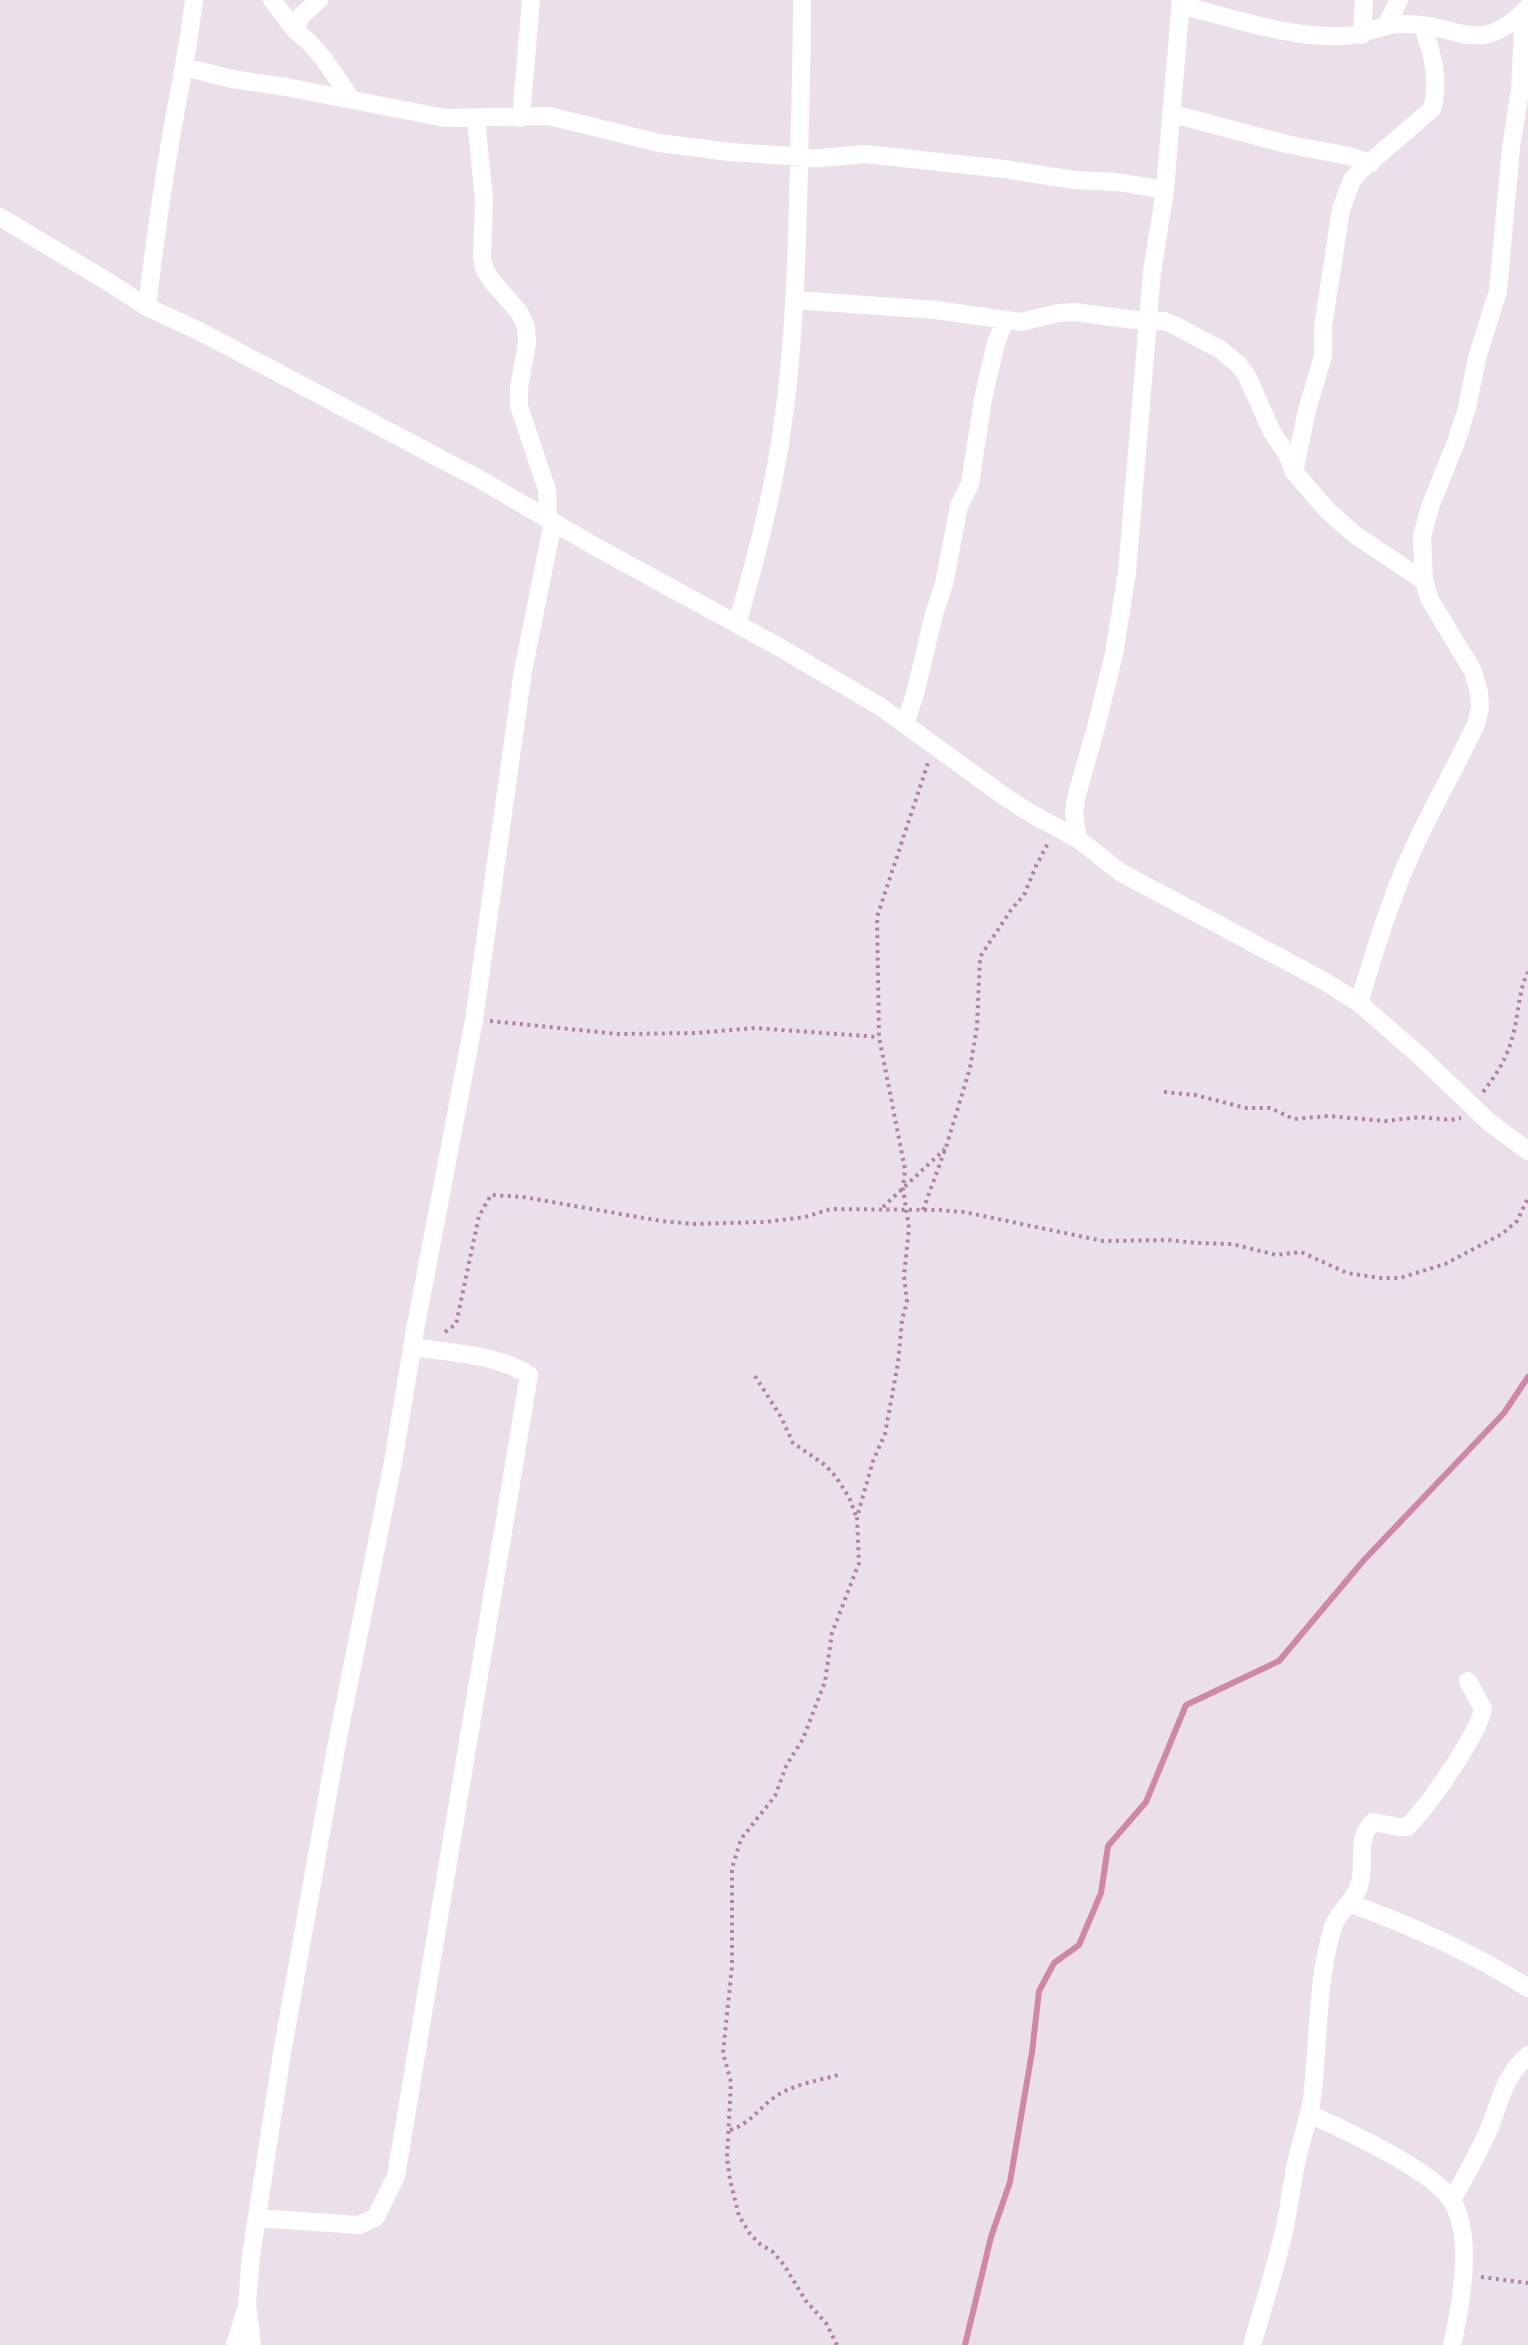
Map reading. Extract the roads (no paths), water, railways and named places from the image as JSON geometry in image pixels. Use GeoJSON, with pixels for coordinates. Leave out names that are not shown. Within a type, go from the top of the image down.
{"type":"FeatureCollection","features":[{"type":"Feature","properties":{"kind":"street"},"geometry":{"type":"LineString","coordinates":[[147,307],[157,223],[185,67],[194,0]]}},
{"type":"Feature","properties":{"kind":"street"},"geometry":{"type":"LineString","coordinates":[[272,0],[295,30],[323,58],[352,100]]}},
{"type":"Feature","properties":{"kind":"street"},"geometry":{"type":"LineString","coordinates":[[295,30],[302,15],[319,0]]}},
{"type":"Feature","properties":{"kind":"street"},"geometry":{"type":"LineString","coordinates":[[521,118],[531,0]]}},
{"type":"Feature","properties":{"kind":"street"},"geometry":{"type":"LineString","coordinates":[[737,624],[756,561],[774,479],[784,414],[794,300],[802,0]]}},
{"type":"Feature","properties":{"kind":"street"},"geometry":{"type":"LineString","coordinates":[[1362,35],[1364,0]]}},
{"type":"Feature","properties":{"kind":"street"},"geometry":{"type":"LineString","coordinates":[[1386,26],[1399,0]]}},
{"type":"Feature","properties":{"kind":"street"},"geometry":{"type":"LineString","coordinates":[[1078,839],[1074,813],[1076,798],[1114,654],[1127,572],[1152,272],[1165,190],[1181,2],[1286,31],[1316,36],[1362,35],[1386,26],[1401,24],[1470,36],[1488,36],[1503,30],[1526,9]]}},
{"type":"Feature","properties":{"kind":"street"},"geometry":{"type":"LineString","coordinates":[[1359,1003],[1374,951],[1396,891],[1426,823],[1476,724],[1480,708],[1479,692],[1473,671],[1430,600],[1424,581],[1422,536],[1430,507],[1467,408],[1477,358],[1498,291],[1510,148],[1520,90],[1526,9]]}},
{"type":"Feature","properties":{"kind":"street"},"geometry":{"type":"LineString","coordinates":[[1294,472],[1307,410],[1323,356],[1325,310],[1341,209],[1352,180],[1432,108],[1435,100],[1434,65],[1423,27]]}},
{"type":"Feature","properties":{"kind":"street"},"geometry":{"type":"LineString","coordinates":[[185,67],[232,79],[286,87],[445,118],[549,116],[659,143],[730,152],[821,158],[852,154],[886,156],[1004,169],[1074,180],[1118,182],[1165,190]]}},
{"type":"Feature","properties":{"kind":"street"},"geometry":{"type":"LineString","coordinates":[[1173,114],[1286,144],[1349,156],[1371,163]]}},
{"type":"Feature","properties":{"kind":"street"},"geometry":{"type":"LineString","coordinates":[[235,2345],[247,2304],[257,2218],[282,2053],[336,1748],[474,1020],[523,671],[551,521],[547,490],[519,406],[520,378],[527,343],[526,327],[519,312],[484,268],[482,257],[484,200],[476,119]]}},
{"type":"Feature","properties":{"kind":"street"},"geometry":{"type":"LineString","coordinates":[[0,217],[147,307],[199,331],[481,480],[817,669],[905,723],[1001,794],[1078,839],[1120,872],[1316,976],[1359,1003],[1421,1057],[1472,1107],[1528,1151]]}},
{"type":"Feature","properties":{"kind":"street"},"geometry":{"type":"LineString","coordinates":[[794,300],[936,310],[1021,322],[1058,312],[1164,321],[1221,350],[1239,365],[1247,376],[1272,432],[1287,454],[1294,472],[1320,503],[1353,534],[1424,581]]}},
{"type":"Feature","properties":{"kind":"street"},"geometry":{"type":"LineString","coordinates":[[905,723],[944,584],[959,506],[970,484],[983,399],[996,343],[1005,320]]}},
{"type":"Feature","properties":{"kind":"street"},"geometry":{"type":"LineString","coordinates":[[1050,824],[1076,798]]}},
{"type":"Feature","properties":{"kind":"street"},"geometry":{"type":"LineString","coordinates":[[257,2218],[359,2225],[376,2217],[396,2176],[530,1375],[497,1360],[414,1339]]}},
{"type":"Feature","properties":{"kind":"street"},"geometry":{"type":"LineString","coordinates":[[1252,2345],[1277,2259],[1296,2162],[1310,2114],[1322,1978],[1333,1926],[1339,1913],[1349,1903],[1359,1885],[1361,1840],[1365,1829],[1373,1822],[1407,1827],[1476,1730],[1483,1709],[1468,1681]]}},
{"type":"Feature","properties":{"kind":"street"},"geometry":{"type":"LineString","coordinates":[[1349,1903],[1407,1924],[1446,1942],[1478,1958],[1528,1989]]}},
{"type":"Feature","properties":{"kind":"street"},"geometry":{"type":"LineString","coordinates":[[1452,2200],[1477,2157],[1503,2088],[1514,2068],[1528,2055]]}},
{"type":"Feature","properties":{"kind":"street"},"geometry":{"type":"LineString","coordinates":[[1310,2114],[1359,2138],[1430,2179],[1452,2200],[1461,2221],[1463,2274],[1452,2345]]}},
{"type":"Feature","properties":{"kind":"street"},"geometry":{"type":"LineString","coordinates":[[247,2304],[252,2345]]}},
{"type":"Feature","properties":{"kind":"waterway"},"geometry":{"type":"LineString","coordinates":[[965,2345],[991,2237],[1010,2182],[1032,2052],[1039,1991],[1054,1963],[1079,1945],[1101,1893],[1108,1846],[1146,1802],[1186,1705],[1279,1661],[1364,1560],[1504,1413],[1528,1377]]}}]}
